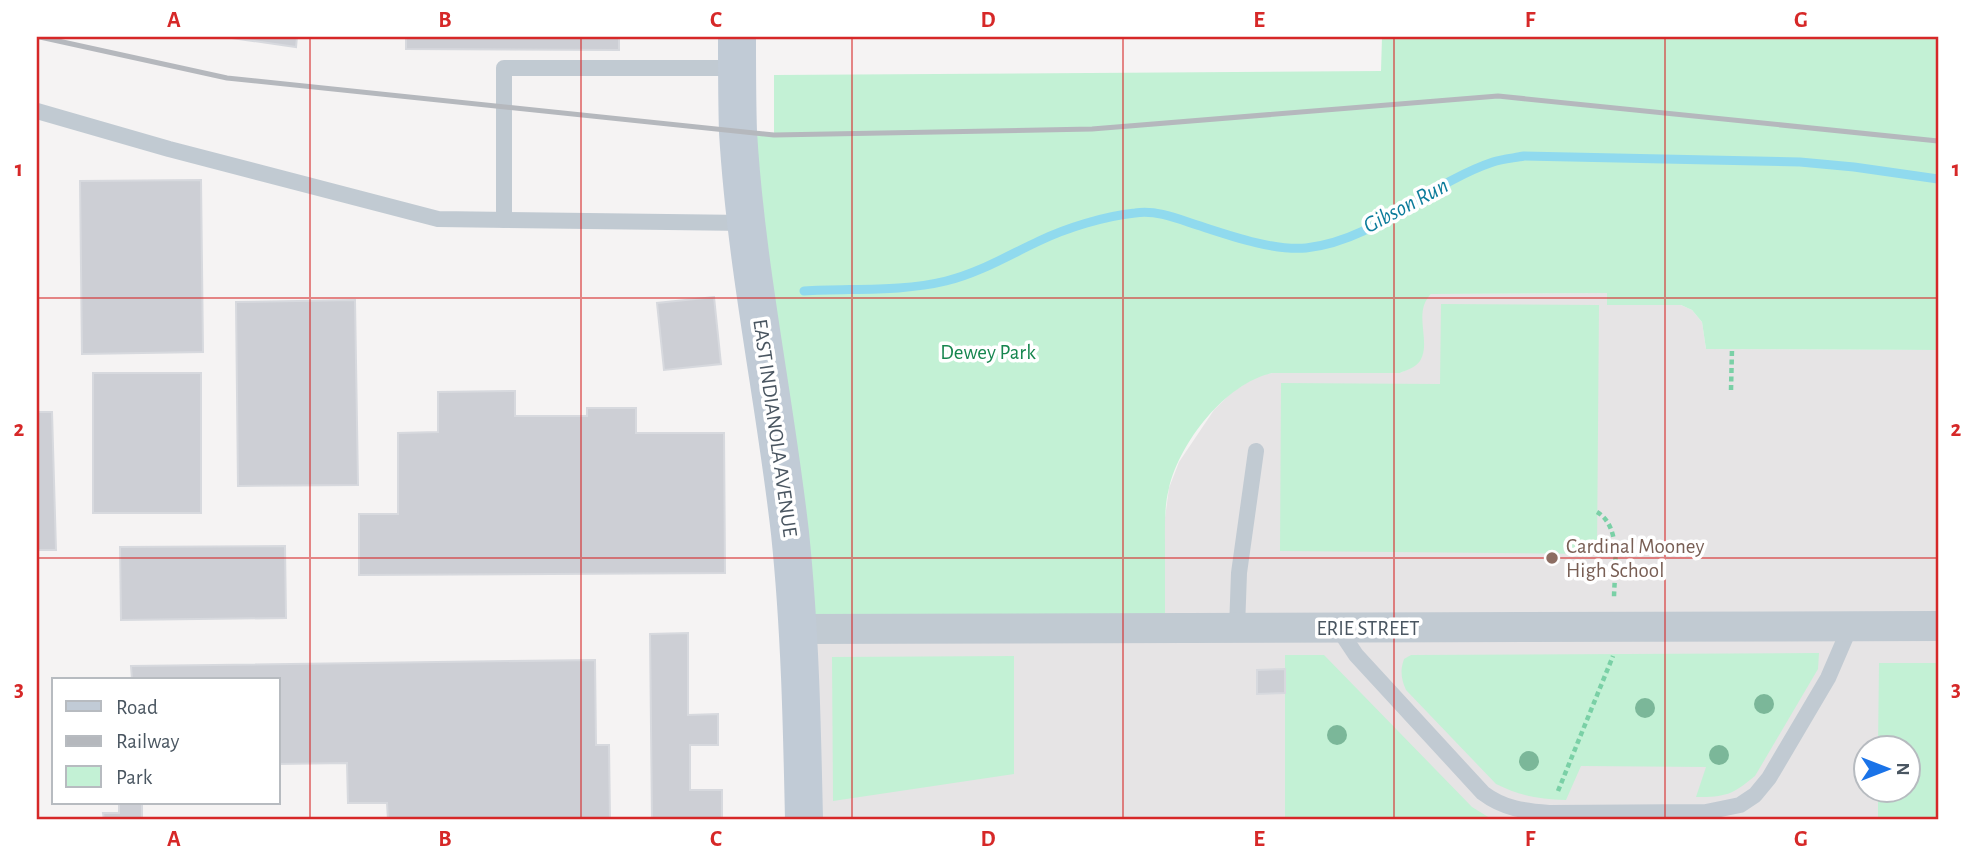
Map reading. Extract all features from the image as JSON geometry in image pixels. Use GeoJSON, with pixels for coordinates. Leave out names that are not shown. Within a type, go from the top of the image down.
{"type":"FeatureCollection","features":[{"type":"Feature","properties":{"kind":"street","name":"EAST INDIANOLA AVENUE"},"geometry":{"type":"LineString","coordinates":[[737,53],[738,131],[747,223],[790,533],[802,687],[804,820]]}},
{"type":"Feature","properties":{"kind":"street","name":"ERIE STREET"},"geometry":{"type":"LineString","coordinates":[[798,629],[1938,626]]}},
{"type":"Feature","properties":{"kind":"lane"},"geometry":{"type":"LineString","coordinates":[[504,220],[504,68],[737,53]]}},
{"type":"Feature","properties":{"kind":"lane"},"geometry":{"type":"LineString","coordinates":[[37,111],[169,149],[438,219],[747,223]]}},
{"type":"Feature","properties":{"kind":"lane"},"geometry":{"type":"LineString","coordinates":[[1237,628],[1239,573],[1255,451]]}},
{"type":"Feature","properties":{"kind":"lane"},"geometry":{"type":"LineString","coordinates":[[1338,628],[1356,655],[1483,793],[1506,807],[1549,813],[1706,812],[1740,805],[1755,795],[1769,778],[1828,678],[1850,627]]}},
{"type":"Feature","properties":{"kind":"path"},"geometry":{"type":"LineString","coordinates":[[1731,390],[1732,349]]}},
{"type":"Feature","properties":{"kind":"path"},"geometry":{"type":"LineString","coordinates":[[1549,813],[1584,727]]}},
{"type":"Feature","properties":{"kind":"shaded area","name":"Cardinal Mooney High School"},"geometry":{"type":"Polygon","coordinates":[[[1607,293],[1608,305],[1681,305],[1692,310],[1702,322],[1706,349],[1938,350],[1938,820],[804,820],[798,629],[1165,518],[1169,488],[1179,462],[1214,410],[1231,393],[1257,376],[1272,373],[1400,373],[1419,361],[1422,354],[1422,310],[1425,300],[1431,294],[1607,293]]]}},
{"type":"Feature","properties":{"kind":"green space","name":"Dewey Park"},"geometry":{"type":"Polygon","coordinates":[[[1382,37],[1938,37],[1938,350],[1706,349],[1702,322],[1692,310],[1681,305],[1607,305],[1607,293],[1431,294],[1423,310],[1423,353],[1420,361],[1411,368],[1400,373],[1272,373],[1238,389],[1207,417],[1183,452],[1167,495],[1165,628],[798,629],[738,131],[774,135],[774,75],[1381,71],[1382,37]]]}},
{"type":"Feature","properties":{"kind":"green space"},"geometry":{"type":"Polygon","coordinates":[[[1441,304],[1599,305],[1597,554],[1280,551],[1281,383],[1440,384],[1441,304]]]}},
{"type":"Feature","properties":{"kind":"green space"},"geometry":{"type":"Polygon","coordinates":[[[1819,653],[1818,669],[1755,776],[1728,794],[1706,797],[1696,797],[1706,767],[1581,766],[1566,800],[1530,796],[1505,788],[1496,784],[1406,690],[1402,674],[1404,659],[1411,655],[1819,653]]]}},
{"type":"Feature","properties":{"kind":"green space"},"geometry":{"type":"Polygon","coordinates":[[[1285,655],[1324,655],[1472,807],[1493,820],[1285,820],[1285,655]]]}},
{"type":"Feature","properties":{"kind":"green space"},"geometry":{"type":"Polygon","coordinates":[[[1014,656],[1014,774],[833,801],[832,657],[1014,656]]]}},
{"type":"Feature","properties":{"kind":"green space"},"geometry":{"type":"Polygon","coordinates":[[[1879,663],[1938,663],[1938,820],[1878,820],[1878,804],[1923,804],[1923,734],[1878,734],[1879,663]]]}},
{"type":"Feature","properties":{"kind":"building"},"geometry":{"type":"Polygon","coordinates":[[[225,37],[297,37],[296,47],[225,37]]]}},
{"type":"Feature","properties":{"kind":"building"},"geometry":{"type":"Polygon","coordinates":[[[406,37],[619,37],[619,50],[406,49],[406,37]]]}},
{"type":"Feature","properties":{"kind":"building"},"geometry":{"type":"Polygon","coordinates":[[[201,180],[203,352],[82,354],[80,181],[201,180]]]}},
{"type":"Feature","properties":{"kind":"building"},"geometry":{"type":"Polygon","coordinates":[[[714,297],[721,364],[664,370],[657,303],[714,297]]]}},
{"type":"Feature","properties":{"kind":"building"},"geometry":{"type":"Polygon","coordinates":[[[355,300],[358,485],[238,486],[236,302],[355,300]]]}},
{"type":"Feature","properties":{"kind":"building"},"geometry":{"type":"Polygon","coordinates":[[[93,373],[201,373],[201,513],[93,513],[93,373]]]}},
{"type":"Feature","properties":{"kind":"building"},"geometry":{"type":"Polygon","coordinates":[[[515,391],[515,416],[587,416],[587,408],[636,408],[636,433],[724,433],[725,573],[359,575],[359,514],[398,514],[398,433],[438,432],[438,392],[515,391]]]}},
{"type":"Feature","properties":{"kind":"building"},"geometry":{"type":"Polygon","coordinates":[[[37,412],[52,412],[56,550],[37,550],[37,412]]]}},
{"type":"Feature","properties":{"kind":"building"},"geometry":{"type":"Polygon","coordinates":[[[285,546],[286,618],[121,620],[120,547],[285,546]]]}},
{"type":"Feature","properties":{"kind":"building"},"geometry":{"type":"Polygon","coordinates":[[[688,633],[688,715],[718,714],[718,745],[690,745],[690,790],[722,790],[722,820],[652,820],[650,634],[688,633]]]}},
{"type":"Feature","properties":{"kind":"building"},"geometry":{"type":"Polygon","coordinates":[[[595,660],[596,745],[609,745],[610,820],[388,820],[387,803],[348,803],[347,763],[280,764],[280,678],[132,678],[131,666],[595,660]]]}},
{"type":"Feature","properties":{"kind":"building"},"geometry":{"type":"Polygon","coordinates":[[[1285,669],[1285,693],[1257,694],[1257,670],[1285,669]]]}},
{"type":"Feature","properties":{"kind":"building"},"geometry":{"type":"Polygon","coordinates":[[[119,804],[142,804],[142,820],[104,820],[103,813],[119,813],[119,804]]]}},
{"type":"Feature","properties":{"kind":"waterway","name":"Gibson Run"},"geometry":{"type":"LineString","coordinates":[[804,291],[894,288],[946,281],[982,269],[1061,232],[1099,220],[1135,213],[1166,215],[1265,245],[1306,248],[1332,243],[1356,234],[1469,172],[1497,161],[1524,156],[1800,162],[1938,179]]}},
{"type":"Feature","properties":{"kind":"railway"},"geometry":{"type":"LineString","coordinates":[[40,37],[227,78],[774,135],[1092,129],[1498,96],[1938,141]]}},
{"type":"Feature","properties":{"kind":"place","name":"Cardinal Mooney High School"},"geometry":{"type":"Point","coordinates":[1552,558]}}]}
